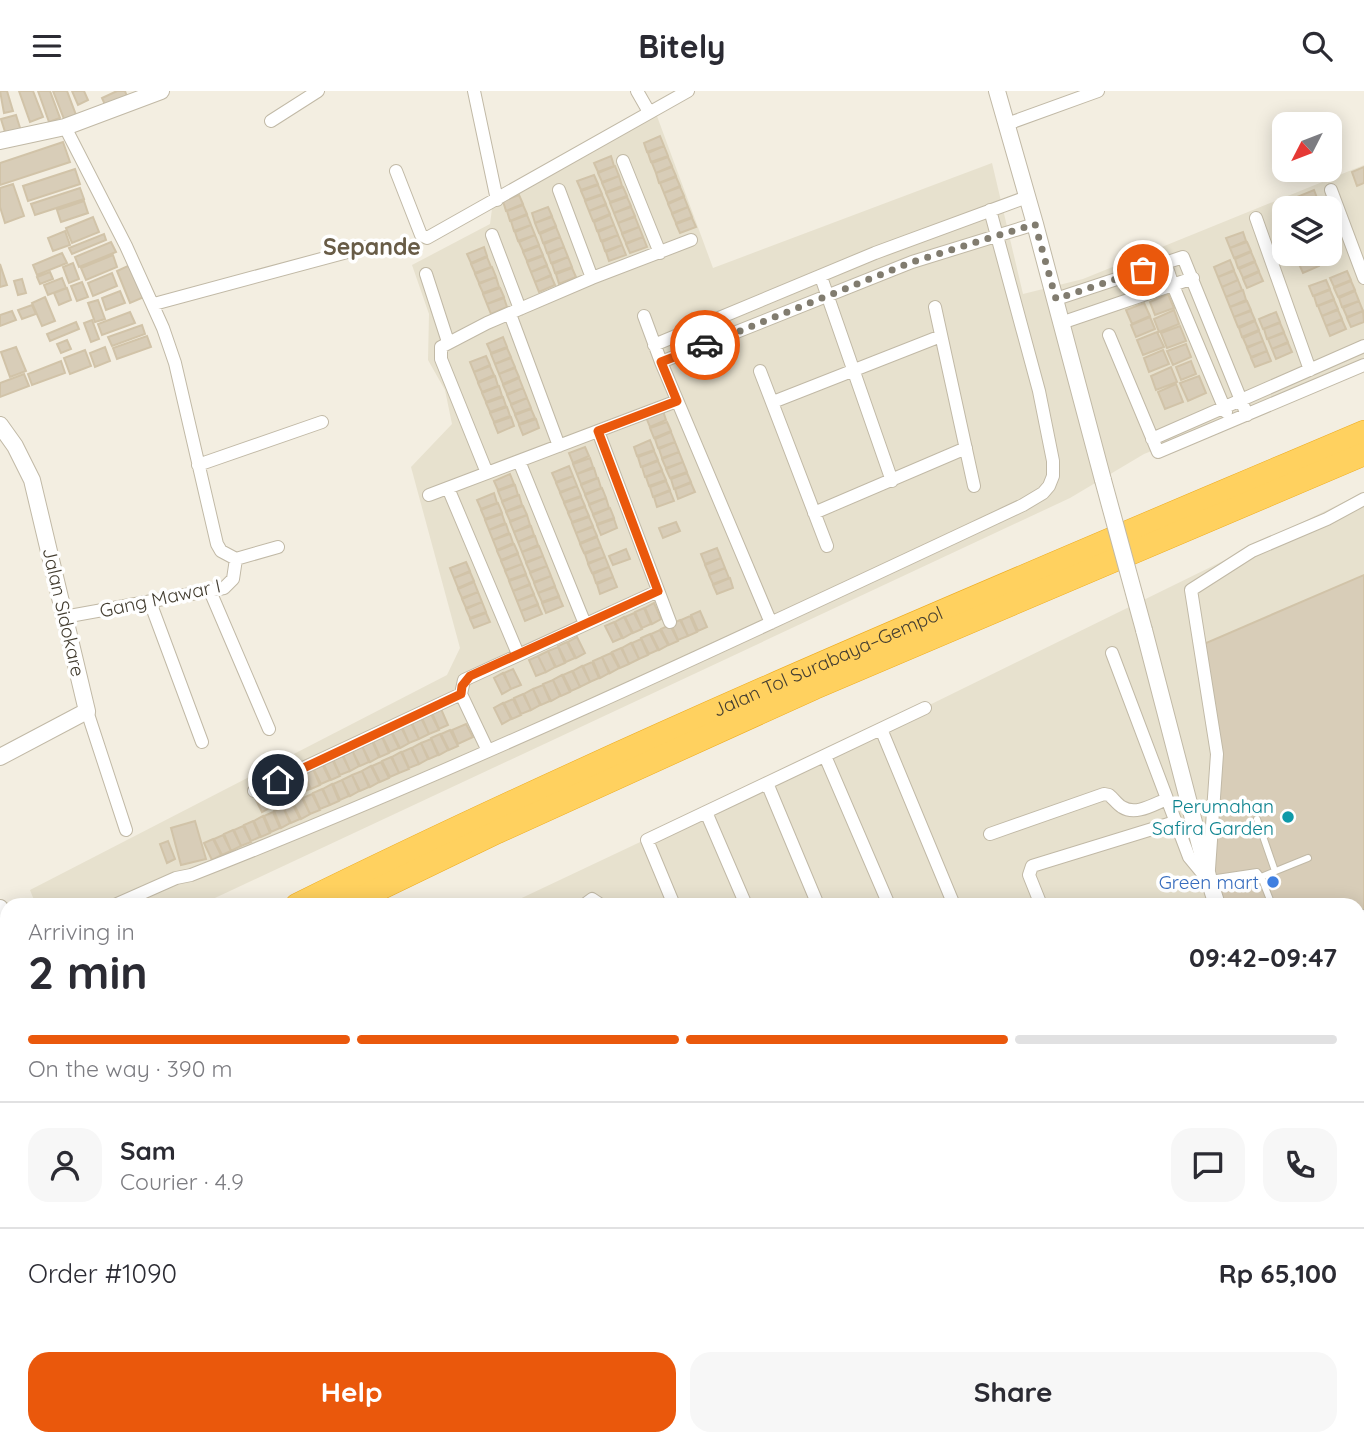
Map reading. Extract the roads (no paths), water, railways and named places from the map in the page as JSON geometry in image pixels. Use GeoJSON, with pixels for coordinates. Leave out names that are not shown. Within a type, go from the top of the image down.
{"type":"FeatureCollection","features":[{"type":"Feature","properties":{"kind":"highway","name":"Jalan Tol Surabaya–Gempol"},"geometry":{"type":"LineString","coordinates":[[312,898],[571,774],[870,642],[1364,432]]}},
{"type":"Feature","properties":{"kind":"highway","name":"Jalan Tol Surabaya–Gempol"},"geometry":{"type":"LineString","coordinates":[[360,898],[509,826],[814,688],[1364,454]]}},
{"type":"Feature","properties":{"kind":"street"},"geometry":{"type":"LineString","coordinates":[[0,141],[65,127],[161,91]]}},
{"type":"Feature","properties":{"kind":"street"},"geometry":{"type":"LineString","coordinates":[[280,116],[305,97],[318,91]]}},
{"type":"Feature","properties":{"kind":"street"},"geometry":{"type":"LineString","coordinates":[[474,91],[497,200]]}},
{"type":"Feature","properties":{"kind":"street"},"geometry":{"type":"LineString","coordinates":[[637,91],[649,112]]}},
{"type":"Feature","properties":{"kind":"street"},"geometry":{"type":"LineString","coordinates":[[396,171],[424,238],[497,200],[688,91]]}},
{"type":"Feature","properties":{"kind":"street"},"geometry":{"type":"LineString","coordinates":[[998,91],[1215,898]]}},
{"type":"Feature","properties":{"kind":"street"},"geometry":{"type":"LineString","coordinates":[[1007,124],[1098,91]]}},
{"type":"Feature","properties":{"kind":"street"},"geometry":{"type":"LineString","coordinates":[[65,127],[155,304],[175,363],[213,531],[221,551],[236,559],[278,547]]}},
{"type":"Feature","properties":{"kind":"street"},"geometry":{"type":"LineString","coordinates":[[623,161],[660,253]]}},
{"type":"Feature","properties":{"kind":"street"},"geometry":{"type":"LineString","coordinates":[[559,190],[592,278]]}},
{"type":"Feature","properties":{"kind":"street"},"geometry":{"type":"LineString","coordinates":[[1331,190],[1364,278]]}},
{"type":"Feature","properties":{"kind":"street"},"geometry":{"type":"LineString","coordinates":[[654,345],[876,253],[1027,197]]}},
{"type":"Feature","properties":{"kind":"street"},"geometry":{"type":"LineString","coordinates":[[131,898],[176,878],[191,875],[304,831],[488,751],[771,623],[1023,505],[1043,493],[1053,475],[1053,461],[1041,402],[990,210]]}},
{"type":"Feature","properties":{"kind":"street"},"geometry":{"type":"LineString","coordinates":[[1256,218],[1310,370]]}},
{"type":"Feature","properties":{"kind":"street"},"geometry":{"type":"LineString","coordinates":[[661,362],[912,262],[1035,224]]}},
{"type":"Feature","properties":{"kind":"street"},"geometry":{"type":"LineString","coordinates":[[492,235],[559,446]]}},
{"type":"Feature","properties":{"kind":"street"},"geometry":{"type":"LineString","coordinates":[[487,473],[441,359],[441,347],[592,278],[691,240]]}},
{"type":"Feature","properties":{"kind":"street"},"geometry":{"type":"LineString","coordinates":[[155,304],[366,247]]}},
{"type":"Feature","properties":{"kind":"street"},"geometry":{"type":"LineString","coordinates":[[1056,299],[1183,257],[1247,415]]}},
{"type":"Feature","properties":{"kind":"street"},"geometry":{"type":"LineString","coordinates":[[1165,262],[1230,423]]}},
{"type":"Feature","properties":{"kind":"street"},"geometry":{"type":"LineString","coordinates":[[426,274],[448,342]]}},
{"type":"Feature","properties":{"kind":"street"},"geometry":{"type":"LineString","coordinates":[[821,277],[892,481]]}},
{"type":"Feature","properties":{"kind":"street"},"geometry":{"type":"LineString","coordinates":[[1061,323],[1193,278]]}},
{"type":"Feature","properties":{"kind":"street"},"geometry":{"type":"LineString","coordinates":[[935,307],[974,485]]}},
{"type":"Feature","properties":{"kind":"street"},"geometry":{"type":"LineString","coordinates":[[644,316],[771,623]]}},
{"type":"Feature","properties":{"kind":"street"},"geometry":{"type":"LineString","coordinates":[[1109,335],[1159,452],[1364,365]]}},
{"type":"Feature","properties":{"kind":"street"},"geometry":{"type":"LineString","coordinates":[[773,402],[941,336]]}},
{"type":"Feature","properties":{"kind":"street"},"geometry":{"type":"LineString","coordinates":[[1152,439],[1364,346]]}},
{"type":"Feature","properties":{"kind":"street"},"geometry":{"type":"LineString","coordinates":[[760,371],[827,546]]}},
{"type":"Feature","properties":{"kind":"street"},"geometry":{"type":"LineString","coordinates":[[429,495],[677,401]]}},
{"type":"Feature","properties":{"kind":"street"},"geometry":{"type":"LineString","coordinates":[[198,465],[322,422]]}},
{"type":"Feature","properties":{"kind":"street","name":"Jalan Sidokare"},"geometry":{"type":"LineString","coordinates":[[0,425],[15,446],[32,480],[87,711]]}},
{"type":"Feature","properties":{"kind":"street"},"geometry":{"type":"LineString","coordinates":[[598,431],[670,622]]}},
{"type":"Feature","properties":{"kind":"street"},"geometry":{"type":"LineString","coordinates":[[814,513],[966,448]]}},
{"type":"Feature","properties":{"kind":"street"},"geometry":{"type":"LineString","coordinates":[[519,461],[585,624]]}},
{"type":"Feature","properties":{"kind":"street"},"geometry":{"type":"LineString","coordinates":[[448,488],[518,654]]}},
{"type":"Feature","properties":{"kind":"street"},"geometry":{"type":"LineString","coordinates":[[1209,880],[1217,754],[1191,590],[1252,551],[1327,519],[1364,499]]}},
{"type":"Feature","properties":{"kind":"street","name":"Gang Mawar I"},"geometry":{"type":"LineString","coordinates":[[64,617],[224,588],[230,583],[236,559]]}},
{"type":"Feature","properties":{"kind":"street"},"geometry":{"type":"LineString","coordinates":[[210,591],[269,729]]}},
{"type":"Feature","properties":{"kind":"street"},"geometry":{"type":"LineString","coordinates":[[488,751],[461,694],[462,686],[470,676],[658,591]]}},
{"type":"Feature","properties":{"kind":"street"},"geometry":{"type":"LineString","coordinates":[[150,602],[202,742]]}},
{"type":"Feature","properties":{"kind":"street"},"geometry":{"type":"LineString","coordinates":[[1112,653],[1189,857],[1209,880]]}},
{"type":"Feature","properties":{"kind":"street"},"geometry":{"type":"LineString","coordinates":[[254,791],[461,694]]}},
{"type":"Feature","properties":{"kind":"street"},"geometry":{"type":"LineString","coordinates":[[671,898],[647,840],[925,708]]}},
{"type":"Feature","properties":{"kind":"street"},"geometry":{"type":"LineString","coordinates":[[0,757],[87,711],[126,830]]}},
{"type":"Feature","properties":{"kind":"street"},"geometry":{"type":"LineString","coordinates":[[881,729],[951,898]]}},
{"type":"Feature","properties":{"kind":"street"},"geometry":{"type":"LineString","coordinates":[[825,756],[886,898]]}},
{"type":"Feature","properties":{"kind":"street"},"geometry":{"type":"LineString","coordinates":[[767,783],[815,898]]}},
{"type":"Feature","properties":{"kind":"street"},"geometry":{"type":"LineString","coordinates":[[990,834],[1104,794],[1110,795],[1119,806],[1129,811],[1167,799]]}},
{"type":"Feature","properties":{"kind":"street"},"geometry":{"type":"LineString","coordinates":[[706,812],[743,898]]}},
{"type":"Feature","properties":{"kind":"street"},"geometry":{"type":"LineString","coordinates":[[1038,898],[1029,875],[1032,866],[1175,823]]}},
{"type":"Feature","properties":{"kind":"lane"},"geometry":{"type":"LineString","coordinates":[[1257,819],[1275,871]]}},
{"type":"Feature","properties":{"kind":"lane"},"geometry":{"type":"LineString","coordinates":[[1261,877],[1308,858]]}},
{"type":"Feature","properties":{"kind":"lane"},"geometry":{"type":"LineString","coordinates":[[1209,880],[1258,873],[1269,898]]}},
{"type":"Feature","properties":{"kind":"place","name":"Perumahan Safira Garden"},"geometry":{"type":"Point","coordinates":[1288,817]}},
{"type":"Feature","properties":{"kind":"place","name":"Green mart"},"geometry":{"type":"Point","coordinates":[1273,882]}},
{"type":"Feature","properties":{"kind":"district","name":"Sepande"},"geometry":{"type":"Point","coordinates":[372,246]}}]}
